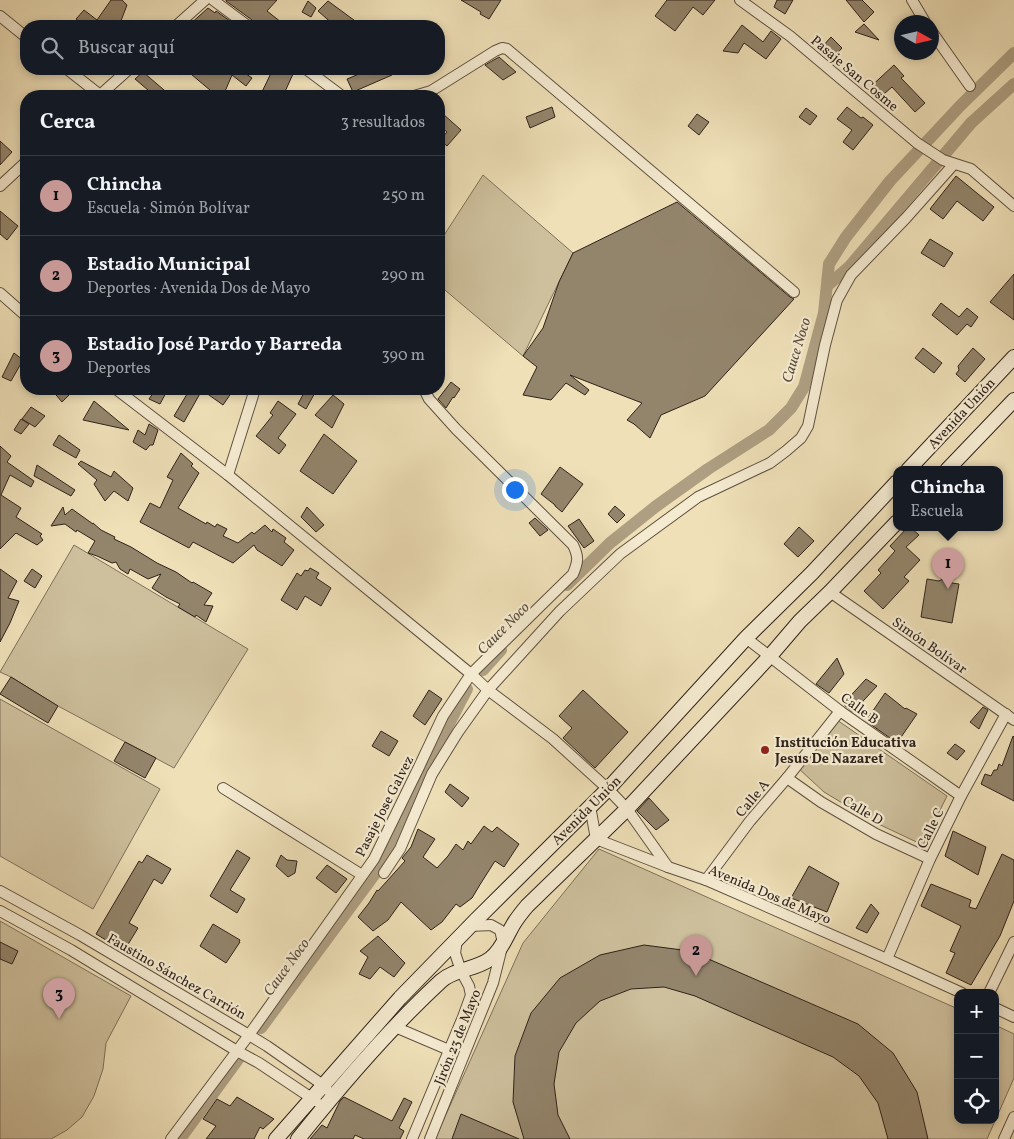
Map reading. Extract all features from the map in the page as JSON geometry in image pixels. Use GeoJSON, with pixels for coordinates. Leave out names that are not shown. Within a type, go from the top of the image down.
{"type":"FeatureCollection","features":[{"type":"Feature","properties":{"kind":"main road","name":"Avenida Unión"},"geometry":{"type":"LineString","coordinates":[[912,466],[1014,357]]}},
{"type":"Feature","properties":{"kind":"main road","name":"Avenida Unión"},"geometry":{"type":"LineString","coordinates":[[951,466],[1014,400]]}},
{"type":"Feature","properties":{"kind":"main road","name":"Avenida Unión"},"geometry":{"type":"LineString","coordinates":[[276,1139],[400,998],[608,789],[746,638],[812,573],[893,486]]}},
{"type":"Feature","properties":{"kind":"main road","name":"Avenida Unión"},"geometry":{"type":"LineString","coordinates":[[298,1139],[329,1101],[411,1009],[446,977],[481,964],[491,958],[504,943],[513,924],[527,906],[627,809],[770,656],[800,620],[830,592],[893,526]]}},
{"type":"Feature","properties":{"kind":"street"},"geometry":{"type":"LineString","coordinates":[[183,20],[205,0]]}},
{"type":"Feature","properties":{"kind":"street"},"geometry":{"type":"LineString","coordinates":[[213,0],[240,20]]}},
{"type":"Feature","properties":{"kind":"street","name":"Pasaje San Cosme"},"geometry":{"type":"LineString","coordinates":[[740,0],[790,36],[917,143],[943,160],[971,169],[1014,206]]}},
{"type":"Feature","properties":{"kind":"street"},"geometry":{"type":"LineString","coordinates":[[912,0],[922,15]]}},
{"type":"Feature","properties":{"kind":"street"},"geometry":{"type":"LineString","coordinates":[[0,16],[20,32]]}},
{"type":"Feature","properties":{"kind":"street"},"geometry":{"type":"LineString","coordinates":[[939,42],[970,86]]}},
{"type":"Feature","properties":{"kind":"street"},"geometry":{"type":"LineString","coordinates":[[433,90],[495,51],[502,48],[508,49],[794,292]]}},
{"type":"Feature","properties":{"kind":"street"},"geometry":{"type":"LineString","coordinates":[[74,75],[93,90]]}},
{"type":"Feature","properties":{"kind":"street"},"geometry":{"type":"LineString","coordinates":[[106,90],[123,75]]}},
{"type":"Feature","properties":{"kind":"street"},"geometry":{"type":"LineString","coordinates":[[314,75],[334,90]]}},
{"type":"Feature","properties":{"kind":"street"},"geometry":{"type":"LineString","coordinates":[[384,873],[400,849],[432,774],[458,732],[488,690],[560,611],[620,554],[698,497],[770,462],[801,438],[808,426],[825,345],[837,300],[851,275],[906,218],[954,164]]}},
{"type":"Feature","properties":{"kind":"street"},"geometry":{"type":"LineString","coordinates":[[0,186],[20,168]]}},
{"type":"Feature","properties":{"kind":"street"},"geometry":{"type":"LineString","coordinates":[[0,294],[20,311]]}},
{"type":"Feature","properties":{"kind":"street"},"geometry":{"type":"LineString","coordinates":[[124,395],[228,475],[488,690],[553,739],[627,809],[668,867]]}},
{"type":"Feature","properties":{"kind":"street"},"geometry":{"type":"LineString","coordinates":[[228,475],[253,395]]}},
{"type":"Feature","properties":{"kind":"street","name":"Pasaje Jose Galvez"},"geometry":{"type":"LineString","coordinates":[[171,1139],[249,1035],[374,859],[443,716],[471,674],[573,574],[577,564],[578,555],[573,545],[456,429],[427,395]]}},
{"type":"Feature","properties":{"kind":"street","name":"Simón Bolívar"},"geometry":{"type":"LineString","coordinates":[[830,592],[1010,717]]}},
{"type":"Feature","properties":{"kind":"street","name":"Calle B"},"geometry":{"type":"LineString","coordinates":[[746,638],[840,711],[961,796]]}},
{"type":"Feature","properties":{"kind":"street","name":"Calle A"},"geometry":{"type":"LineString","coordinates":[[706,880],[750,821],[840,711]]}},
{"type":"Feature","properties":{"kind":"street","name":"Calle C"},"geometry":{"type":"LineString","coordinates":[[887,959],[930,859],[961,796],[1010,717]]}},
{"type":"Feature","properties":{"kind":"street","name":"Calle D"},"geometry":{"type":"LineString","coordinates":[[787,778],[822,802],[876,834],[930,859]]}},
{"type":"Feature","properties":{"kind":"street"},"geometry":{"type":"LineString","coordinates":[[223,788],[362,875]]}},
{"type":"Feature","properties":{"kind":"street"},"geometry":{"type":"LineString","coordinates":[[590,806],[596,840]]}},
{"type":"Feature","properties":{"kind":"street","name":"Avenida Dos de Mayo"},"geometry":{"type":"LineString","coordinates":[[596,840],[706,880],[954,989]]}},
{"type":"Feature","properties":{"kind":"street","name":"Faustino Sánchez Carrión"},"geometry":{"type":"LineString","coordinates":[[0,891],[249,1035],[323,1085],[329,1101]]}},
{"type":"Feature","properties":{"kind":"street"},"geometry":{"type":"LineString","coordinates":[[0,911],[71,950],[312,1097],[329,1101]]}},
{"type":"Feature","properties":{"kind":"street"},"geometry":{"type":"LineString","coordinates":[[470,926],[491,925],[500,930],[504,943]]}},
{"type":"Feature","properties":{"kind":"street"},"geometry":{"type":"LineString","coordinates":[[71,950],[80,936]]}},
{"type":"Feature","properties":{"kind":"street"},"geometry":{"type":"LineString","coordinates":[[456,940],[455,953],[461,971]]}},
{"type":"Feature","properties":{"kind":"street"},"geometry":{"type":"LineString","coordinates":[[991,989],[1014,942]]}},
{"type":"Feature","properties":{"kind":"street","name":"Jirón 23 de Mayo"},"geometry":{"type":"LineString","coordinates":[[430,1139],[493,983],[504,943]]}},
{"type":"Feature","properties":{"kind":"street","name":"Jirón 23 de Mayo"},"geometry":{"type":"LineString","coordinates":[[412,1139],[471,995],[461,971]]}},
{"type":"Feature","properties":{"kind":"street"},"geometry":{"type":"LineString","coordinates":[[999,1010],[1014,1017]]}},
{"type":"Feature","properties":{"kind":"street"},"geometry":{"type":"LineString","coordinates":[[395,1028],[449,1050]]}},
{"type":"Feature","properties":{"kind":"street"},"geometry":{"type":"LineString","coordinates":[[1004,1139],[1014,1117]]}},
{"type":"Feature","properties":{"kind":"shaded area"},"geometry":{"type":"Polygon","coordinates":[[[483,175],[573,253],[523,356],[445,290],[445,234],[483,175]]]}},
{"type":"Feature","properties":{"kind":"shaded area"},"geometry":{"type":"Polygon","coordinates":[[[74,545],[248,649],[174,768],[58,706],[0,672],[74,545]]]}},
{"type":"Feature","properties":{"kind":"shaded area"},"geometry":{"type":"Polygon","coordinates":[[[0,699],[160,789],[93,909],[0,856],[0,699]]]}},
{"type":"Feature","properties":{"kind":"shaded area"},"geometry":{"type":"Polygon","coordinates":[[[837,720],[947,796],[923,845],[874,822],[824,792],[798,768],[837,720]]]}},
{"type":"Feature","properties":{"kind":"shaded area"},"geometry":{"type":"Polygon","coordinates":[[[599,849],[954,1007],[954,1124],[994,1124],[987,1139],[435,1139],[523,943],[599,849]]]}},
{"type":"Feature","properties":{"kind":"shaded area"},"geometry":{"type":"Polygon","coordinates":[[[0,921],[131,996],[106,1043],[103,1069],[94,1096],[82,1117],[67,1130],[51,1139],[0,1139],[0,921]]]}},
{"type":"Feature","properties":{"kind":"shaded area"},"geometry":{"type":"Polygon","coordinates":[[[999,1027],[1014,1034],[1014,1078],[999,1112],[999,1027]]]}},
{"type":"Feature","properties":{"kind":"building"},"geometry":{"type":"Polygon","coordinates":[[[111,0],[122,0],[127,5],[121,20],[97,20],[111,0]]]}},
{"type":"Feature","properties":{"kind":"building"},"geometry":{"type":"Polygon","coordinates":[[[277,0],[267,11],[278,20],[252,20],[226,1],[277,0]]]}},
{"type":"Feature","properties":{"kind":"building"},"geometry":{"type":"Polygon","coordinates":[[[461,0],[501,0],[489,19],[461,0]]]}},
{"type":"Feature","properties":{"kind":"building"},"geometry":{"type":"Polygon","coordinates":[[[667,0],[715,0],[703,15],[693,7],[675,31],[655,16],[667,0]]]}},
{"type":"Feature","properties":{"kind":"building"},"geometry":{"type":"Polygon","coordinates":[[[777,0],[793,0],[785,14],[774,7],[777,0]]]}},
{"type":"Feature","properties":{"kind":"building"},"geometry":{"type":"Polygon","coordinates":[[[846,0],[862,0],[874,12],[864,22],[846,0]]]}},
{"type":"Feature","properties":{"kind":"building"},"geometry":{"type":"Polygon","coordinates":[[[308,1],[316,8],[311,17],[302,12],[308,1]]]}},
{"type":"Feature","properties":{"kind":"building"},"geometry":{"type":"Polygon","coordinates":[[[328,1],[354,20],[328,20],[318,11],[328,1]]]}},
{"type":"Feature","properties":{"kind":"building"},"geometry":{"type":"Polygon","coordinates":[[[208,8],[229,20],[195,20],[208,8]]]}},
{"type":"Feature","properties":{"kind":"building"},"geometry":{"type":"Polygon","coordinates":[[[84,10],[97,20],[76,19],[84,10]]]}},
{"type":"Feature","properties":{"kind":"building"},"geometry":{"type":"Polygon","coordinates":[[[864,24],[879,40],[855,32],[864,24]]]}},
{"type":"Feature","properties":{"kind":"building"},"geometry":{"type":"Polygon","coordinates":[[[742,25],[763,42],[771,31],[781,39],[766,59],[744,43],[738,53],[723,51],[742,25]]]}},
{"type":"Feature","properties":{"kind":"building"},"geometry":{"type":"Polygon","coordinates":[[[831,37],[842,48],[833,58],[822,47],[831,37]]]}},
{"type":"Feature","properties":{"kind":"building"},"geometry":{"type":"Polygon","coordinates":[[[499,57],[516,72],[503,80],[485,65],[499,57]]]}},
{"type":"Feature","properties":{"kind":"building"},"geometry":{"type":"Polygon","coordinates":[[[894,65],[904,76],[901,78],[925,103],[915,112],[892,87],[877,100],[867,90],[894,65]]]}},
{"type":"Feature","properties":{"kind":"building"},"geometry":{"type":"Polygon","coordinates":[[[140,75],[146,75],[164,90],[148,90],[135,79],[140,75]]]}},
{"type":"Feature","properties":{"kind":"building"},"geometry":{"type":"Polygon","coordinates":[[[192,75],[232,75],[226,90],[210,90],[192,75]]]}},
{"type":"Feature","properties":{"kind":"building"},"geometry":{"type":"Polygon","coordinates":[[[232,75],[248,75],[252,78],[246,86],[232,75]]]}},
{"type":"Feature","properties":{"kind":"building"},"geometry":{"type":"Polygon","coordinates":[[[270,75],[293,75],[286,90],[263,90],[270,75]]]}},
{"type":"Feature","properties":{"kind":"building"},"geometry":{"type":"Polygon","coordinates":[[[357,75],[392,75],[358,90],[352,90],[347,79],[357,75]]]}},
{"type":"Feature","properties":{"kind":"building"},"geometry":{"type":"Polygon","coordinates":[[[552,107],[555,117],[530,128],[526,117],[552,107]]]}},
{"type":"Feature","properties":{"kind":"building"},"geometry":{"type":"Polygon","coordinates":[[[847,107],[873,125],[853,150],[843,142],[852,130],[837,119],[847,107]]]}},
{"type":"Feature","properties":{"kind":"building"},"geometry":{"type":"Polygon","coordinates":[[[806,108],[817,116],[810,125],[799,117],[806,108]]]}},
{"type":"Feature","properties":{"kind":"building"},"geometry":{"type":"Polygon","coordinates":[[[697,114],[709,122],[699,135],[688,126],[697,114]]]}},
{"type":"Feature","properties":{"kind":"building"},"geometry":{"type":"Polygon","coordinates":[[[445,116],[461,130],[447,146],[445,144],[445,134],[447,132],[445,130],[445,116]]]}},
{"type":"Feature","properties":{"kind":"building"},"geometry":{"type":"Polygon","coordinates":[[[0,141],[12,152],[0,165],[0,141]]]}},
{"type":"Feature","properties":{"kind":"building"},"geometry":{"type":"Polygon","coordinates":[[[956,176],[994,207],[983,221],[957,201],[943,219],[930,209],[956,176]]]}},
{"type":"Feature","properties":{"kind":"building"},"geometry":{"type":"Polygon","coordinates":[[[677,202],[794,299],[705,396],[661,415],[650,438],[627,420],[642,403],[570,375],[589,390],[585,395],[566,383],[551,400],[523,395],[537,367],[523,356],[543,328],[559,282],[573,253],[677,202]]]}},
{"type":"Feature","properties":{"kind":"building"},"geometry":{"type":"Polygon","coordinates":[[[0,211],[18,226],[7,240],[0,234],[0,211]]]}},
{"type":"Feature","properties":{"kind":"building"},"geometry":{"type":"Polygon","coordinates":[[[930,239],[953,253],[944,267],[921,253],[930,239]]]}},
{"type":"Feature","properties":{"kind":"building"},"geometry":{"type":"Polygon","coordinates":[[[1014,274],[1014,320],[990,302],[1014,274]]]}},
{"type":"Feature","properties":{"kind":"building"},"geometry":{"type":"Polygon","coordinates":[[[941,303],[959,317],[967,308],[978,317],[971,327],[967,324],[957,335],[932,315],[941,303]]]}},
{"type":"Feature","properties":{"kind":"building"},"geometry":{"type":"Polygon","coordinates":[[[923,348],[942,363],[934,373],[915,358],[923,348]]]}},
{"type":"Feature","properties":{"kind":"building"},"geometry":{"type":"Polygon","coordinates":[[[973,348],[985,359],[965,382],[956,374],[959,370],[958,366],[973,348]]]}},
{"type":"Feature","properties":{"kind":"building"},"geometry":{"type":"Polygon","coordinates":[[[14,353],[20,358],[20,365],[11,381],[2,377],[14,353]]]}},
{"type":"Feature","properties":{"kind":"building"},"geometry":{"type":"Polygon","coordinates":[[[451,382],[460,389],[446,408],[438,399],[441,395],[445,395],[445,390],[451,382]]]}},
{"type":"Feature","properties":{"kind":"building"},"geometry":{"type":"Polygon","coordinates":[[[56,395],[69,395],[62,402],[56,395]]]}},
{"type":"Feature","properties":{"kind":"building"},"geometry":{"type":"Polygon","coordinates":[[[152,395],[165,395],[160,404],[149,399],[152,395]]]}},
{"type":"Feature","properties":{"kind":"building"},"geometry":{"type":"Polygon","coordinates":[[[186,395],[199,395],[184,422],[174,416],[186,395]]]}},
{"type":"Feature","properties":{"kind":"building"},"geometry":{"type":"Polygon","coordinates":[[[209,395],[230,395],[223,405],[209,395]]]}},
{"type":"Feature","properties":{"kind":"building"},"geometry":{"type":"Polygon","coordinates":[[[303,395],[314,395],[306,409],[298,404],[303,395]]]}},
{"type":"Feature","properties":{"kind":"building"},"geometry":{"type":"Polygon","coordinates":[[[333,395],[344,404],[332,428],[315,415],[333,395]]]}},
{"type":"Feature","properties":{"kind":"building"},"geometry":{"type":"Polygon","coordinates":[[[94,401],[129,430],[83,420],[94,401]]]}},
{"type":"Feature","properties":{"kind":"building"},"geometry":{"type":"Polygon","coordinates":[[[278,401],[296,414],[278,438],[286,445],[279,454],[256,436],[273,415],[270,413],[278,401]]]}},
{"type":"Feature","properties":{"kind":"building"},"geometry":{"type":"Polygon","coordinates":[[[31,407],[45,416],[35,427],[22,419],[31,407]]]}},
{"type":"Feature","properties":{"kind":"building"},"geometry":{"type":"Polygon","coordinates":[[[21,419],[29,424],[21,434],[14,430],[21,419]]]}},
{"type":"Feature","properties":{"kind":"building"},"geometry":{"type":"Polygon","coordinates":[[[149,424],[158,430],[153,445],[150,445],[146,450],[133,442],[138,430],[145,435],[149,424]]]}},
{"type":"Feature","properties":{"kind":"building"},"geometry":{"type":"Polygon","coordinates":[[[324,434],[357,461],[333,494],[300,471],[324,434]]]}},
{"type":"Feature","properties":{"kind":"building"},"geometry":{"type":"Polygon","coordinates":[[[59,435],[80,450],[76,458],[53,445],[59,435]]]}},
{"type":"Feature","properties":{"kind":"building"},"geometry":{"type":"Polygon","coordinates":[[[0,446],[11,456],[7,462],[34,481],[31,487],[10,475],[1,495],[21,508],[16,517],[42,534],[40,536],[43,540],[37,545],[16,533],[0,549],[0,446]]]}},
{"type":"Feature","properties":{"kind":"building"},"geometry":{"type":"Polygon","coordinates":[[[181,453],[193,464],[191,466],[199,473],[178,508],[206,524],[207,522],[215,527],[217,524],[227,529],[223,536],[238,543],[265,525],[272,532],[273,529],[286,538],[284,542],[294,550],[282,566],[257,550],[254,545],[233,563],[193,542],[189,548],[140,522],[150,503],[160,508],[173,480],[167,477],[181,453]]]}},
{"type":"Feature","properties":{"kind":"building"},"geometry":{"type":"Polygon","coordinates":[[[81,461],[111,477],[114,471],[133,488],[128,501],[114,491],[105,501],[94,484],[97,480],[78,464],[81,461]]]}},
{"type":"Feature","properties":{"kind":"building"},"geometry":{"type":"Polygon","coordinates":[[[37,465],[75,490],[71,496],[34,476],[37,465]]]}},
{"type":"Feature","properties":{"kind":"building"},"geometry":{"type":"Polygon","coordinates":[[[560,467],[583,484],[562,512],[541,494],[560,467]]]}},
{"type":"Feature","properties":{"kind":"building"},"geometry":{"type":"Polygon","coordinates":[[[615,506],[625,515],[617,523],[608,514],[615,506]]]}},
{"type":"Feature","properties":{"kind":"building"},"geometry":{"type":"Polygon","coordinates":[[[63,507],[65,515],[72,509],[101,530],[115,537],[114,539],[212,593],[204,605],[213,606],[206,622],[178,607],[180,604],[152,588],[161,574],[148,579],[130,569],[128,574],[120,569],[116,562],[112,563],[88,553],[95,541],[77,530],[76,532],[65,524],[51,526],[63,507]]]}},
{"type":"Feature","properties":{"kind":"building"},"geometry":{"type":"Polygon","coordinates":[[[307,507],[324,525],[316,532],[301,517],[307,507]]]}},
{"type":"Feature","properties":{"kind":"building"},"geometry":{"type":"Polygon","coordinates":[[[535,518],[548,530],[540,536],[529,523],[535,518]]]}},
{"type":"Feature","properties":{"kind":"building"},"geometry":{"type":"Polygon","coordinates":[[[579,519],[594,541],[584,548],[568,526],[579,519]]]}},
{"type":"Feature","properties":{"kind":"building"},"geometry":{"type":"Polygon","coordinates":[[[799,527],[814,541],[798,557],[784,544],[799,527]]]}},
{"type":"Feature","properties":{"kind":"building"},"geometry":{"type":"Polygon","coordinates":[[[904,531],[914,531],[919,535],[906,547],[920,560],[904,577],[909,581],[883,609],[864,591],[881,573],[878,570],[895,551],[890,546],[904,531]]]}},
{"type":"Feature","properties":{"kind":"building"},"geometry":{"type":"Polygon","coordinates":[[[310,568],[319,573],[316,578],[331,588],[321,606],[305,596],[297,610],[281,600],[297,573],[301,576],[305,570],[308,571],[310,568]]]}},
{"type":"Feature","properties":{"kind":"building"},"geometry":{"type":"Polygon","coordinates":[[[0,569],[17,581],[8,598],[19,601],[0,642],[0,569]]]}},
{"type":"Feature","properties":{"kind":"building"},"geometry":{"type":"Polygon","coordinates":[[[32,569],[42,576],[35,588],[24,581],[32,569]]]}},
{"type":"Feature","properties":{"kind":"building"},"geometry":{"type":"Polygon","coordinates":[[[927,579],[950,580],[952,583],[959,584],[952,623],[921,617],[927,579]]]}},
{"type":"Feature","properties":{"kind":"building"},"geometry":{"type":"Polygon","coordinates":[[[837,658],[844,674],[829,693],[816,684],[837,658]]]}},
{"type":"Feature","properties":{"kind":"building"},"geometry":{"type":"Polygon","coordinates":[[[11,677],[58,706],[48,723],[0,694],[11,677]]]}},
{"type":"Feature","properties":{"kind":"building"},"geometry":{"type":"Polygon","coordinates":[[[866,679],[877,686],[853,712],[843,704],[866,679]]]}},
{"type":"Feature","properties":{"kind":"building"},"geometry":{"type":"Polygon","coordinates":[[[429,690],[442,699],[425,725],[413,716],[429,690]]]}},
{"type":"Feature","properties":{"kind":"building"},"geometry":{"type":"Polygon","coordinates":[[[583,690],[628,732],[595,768],[563,738],[572,728],[559,716],[583,690]]]}},
{"type":"Feature","properties":{"kind":"building"},"geometry":{"type":"Polygon","coordinates":[[[885,693],[905,709],[917,714],[897,743],[866,721],[885,693]]]}},
{"type":"Feature","properties":{"kind":"building"},"geometry":{"type":"Polygon","coordinates":[[[983,707],[988,710],[979,729],[970,722],[983,707]]]}},
{"type":"Feature","properties":{"kind":"building"},"geometry":{"type":"Polygon","coordinates":[[[381,731],[398,741],[389,756],[372,746],[381,731]]]}},
{"type":"Feature","properties":{"kind":"building"},"geometry":{"type":"Polygon","coordinates":[[[1013,736],[1014,801],[981,784],[985,774],[991,776],[994,770],[997,770],[999,764],[1002,766],[1013,736]]]}},
{"type":"Feature","properties":{"kind":"building"},"geometry":{"type":"Polygon","coordinates":[[[125,742],[156,758],[145,778],[114,761],[125,742]]]}},
{"type":"Feature","properties":{"kind":"building"},"geometry":{"type":"Polygon","coordinates":[[[955,744],[965,751],[957,760],[947,753],[955,744]]]}},
{"type":"Feature","properties":{"kind":"building"},"geometry":{"type":"Polygon","coordinates":[[[450,784],[469,798],[462,807],[445,792],[450,784]]]}},
{"type":"Feature","properties":{"kind":"building"},"geometry":{"type":"Polygon","coordinates":[[[649,798],[669,820],[656,830],[637,811],[649,798]]]}},
{"type":"Feature","properties":{"kind":"building"},"geometry":{"type":"Polygon","coordinates":[[[484,826],[492,832],[497,827],[519,844],[504,867],[495,861],[472,898],[460,907],[456,904],[442,922],[431,930],[401,902],[388,920],[373,931],[358,917],[377,890],[405,861],[402,858],[411,847],[418,829],[435,839],[423,857],[437,868],[456,844],[463,850],[468,841],[471,844],[484,826]]]}},
{"type":"Feature","properties":{"kind":"building"},"geometry":{"type":"Polygon","coordinates":[[[953,831],[986,847],[978,875],[945,856],[953,831]]]}},
{"type":"Feature","properties":{"kind":"building"},"geometry":{"type":"Polygon","coordinates":[[[237,850],[250,858],[230,890],[245,899],[237,913],[210,896],[237,850]]]}},
{"type":"Feature","properties":{"kind":"building"},"geometry":{"type":"Polygon","coordinates":[[[1002,854],[1014,860],[1014,901],[1000,936],[971,985],[946,973],[955,953],[950,951],[961,926],[921,906],[931,884],[971,900],[969,907],[976,909],[1002,854]]]}},
{"type":"Feature","properties":{"kind":"building"},"geometry":{"type":"Polygon","coordinates":[[[147,855],[171,869],[162,884],[154,879],[129,923],[138,928],[124,951],[96,934],[139,861],[142,863],[147,855]]]}},
{"type":"Feature","properties":{"kind":"building"},"geometry":{"type":"Polygon","coordinates":[[[281,855],[287,860],[297,861],[295,873],[288,877],[276,866],[281,855]]]}},
{"type":"Feature","properties":{"kind":"building"},"geometry":{"type":"Polygon","coordinates":[[[327,865],[347,879],[336,893],[316,878],[327,865]]]}},
{"type":"Feature","properties":{"kind":"building"},"geometry":{"type":"Polygon","coordinates":[[[809,866],[839,883],[827,912],[791,898],[809,866]]]}},
{"type":"Feature","properties":{"kind":"building"},"geometry":{"type":"Polygon","coordinates":[[[871,904],[879,913],[867,933],[856,928],[871,904]]]}},
{"type":"Feature","properties":{"kind":"building"},"geometry":{"type":"Polygon","coordinates":[[[213,924],[240,940],[226,963],[200,946],[213,924]]]}},
{"type":"Feature","properties":{"kind":"building"},"geometry":{"type":"Polygon","coordinates":[[[378,936],[405,963],[394,977],[380,967],[370,979],[359,974],[368,957],[360,951],[378,936]]]}},
{"type":"Feature","properties":{"kind":"building"},"geometry":{"type":"Polygon","coordinates":[[[0,942],[18,951],[12,964],[0,959],[0,942]]]}},
{"type":"Feature","properties":{"kind":"building"},"geometry":{"type":"Polygon","coordinates":[[[644,945],[690,951],[858,1024],[893,1053],[917,1092],[928,1139],[888,1139],[878,1103],[859,1076],[833,1057],[695,996],[664,987],[631,989],[600,1001],[576,1023],[559,1052],[554,1084],[558,1115],[570,1139],[524,1139],[513,1102],[515,1056],[531,1013],[560,978],[600,955],[644,945]]]}},
{"type":"Feature","properties":{"kind":"building"},"geometry":{"type":"Polygon","coordinates":[[[237,1097],[274,1119],[263,1129],[260,1127],[254,1139],[206,1139],[216,1126],[203,1119],[217,1099],[230,1106],[237,1097]]]}},
{"type":"Feature","properties":{"kind":"building"},"geometry":{"type":"Polygon","coordinates":[[[344,1097],[392,1121],[404,1098],[412,1102],[399,1128],[404,1131],[400,1139],[364,1139],[355,1135],[353,1139],[310,1139],[322,1125],[327,1128],[340,1101],[344,1097]]]}},
{"type":"Feature","properties":{"kind":"building"},"geometry":{"type":"Polygon","coordinates":[[[461,1114],[519,1139],[452,1139],[461,1114]]]}},
{"type":"Feature","properties":{"kind":"waterway","name":"Cauce Noco"},"geometry":{"type":"LineString","coordinates":[[567,585],[610,543],[655,507],[708,469],[769,430],[791,408],[804,387],[824,313],[829,264],[846,237],[890,181],[960,106],[1014,53]]}},
{"type":"Feature","properties":{"kind":"waterway"},"geometry":{"type":"LineString","coordinates":[[827,286],[850,266],[971,123],[1014,84]]}},
{"type":"Feature","properties":{"kind":"waterway","name":"Cauce Noco"},"geometry":{"type":"LineString","coordinates":[[483,670],[501,650]]}},
{"type":"Feature","properties":{"kind":"waterway","name":"Cauce Noco"},"geometry":{"type":"LineString","coordinates":[[261,1028],[383,863],[394,844],[436,749],[467,689]]}},
{"type":"Feature","properties":{"kind":"waterway","name":"Cauce Noco"},"geometry":{"type":"LineString","coordinates":[[180,1139],[239,1058]]}},
{"type":"Feature","properties":{"kind":"place","name":"Chincha"},"geometry":{"type":"Point","coordinates":[948,589]}},
{"type":"Feature","properties":{"kind":"place","name":"Institución Educativa Jesus De Nazaret"},"geometry":{"type":"Point","coordinates":[765,750]}},
{"type":"Feature","properties":{"kind":"place","name":"Estadio Municipal"},"geometry":{"type":"Point","coordinates":[696,976]}},
{"type":"Feature","properties":{"kind":"place","name":"Estadio José Pardo y Barreda"},"geometry":{"type":"Point","coordinates":[59,1019]}}]}
